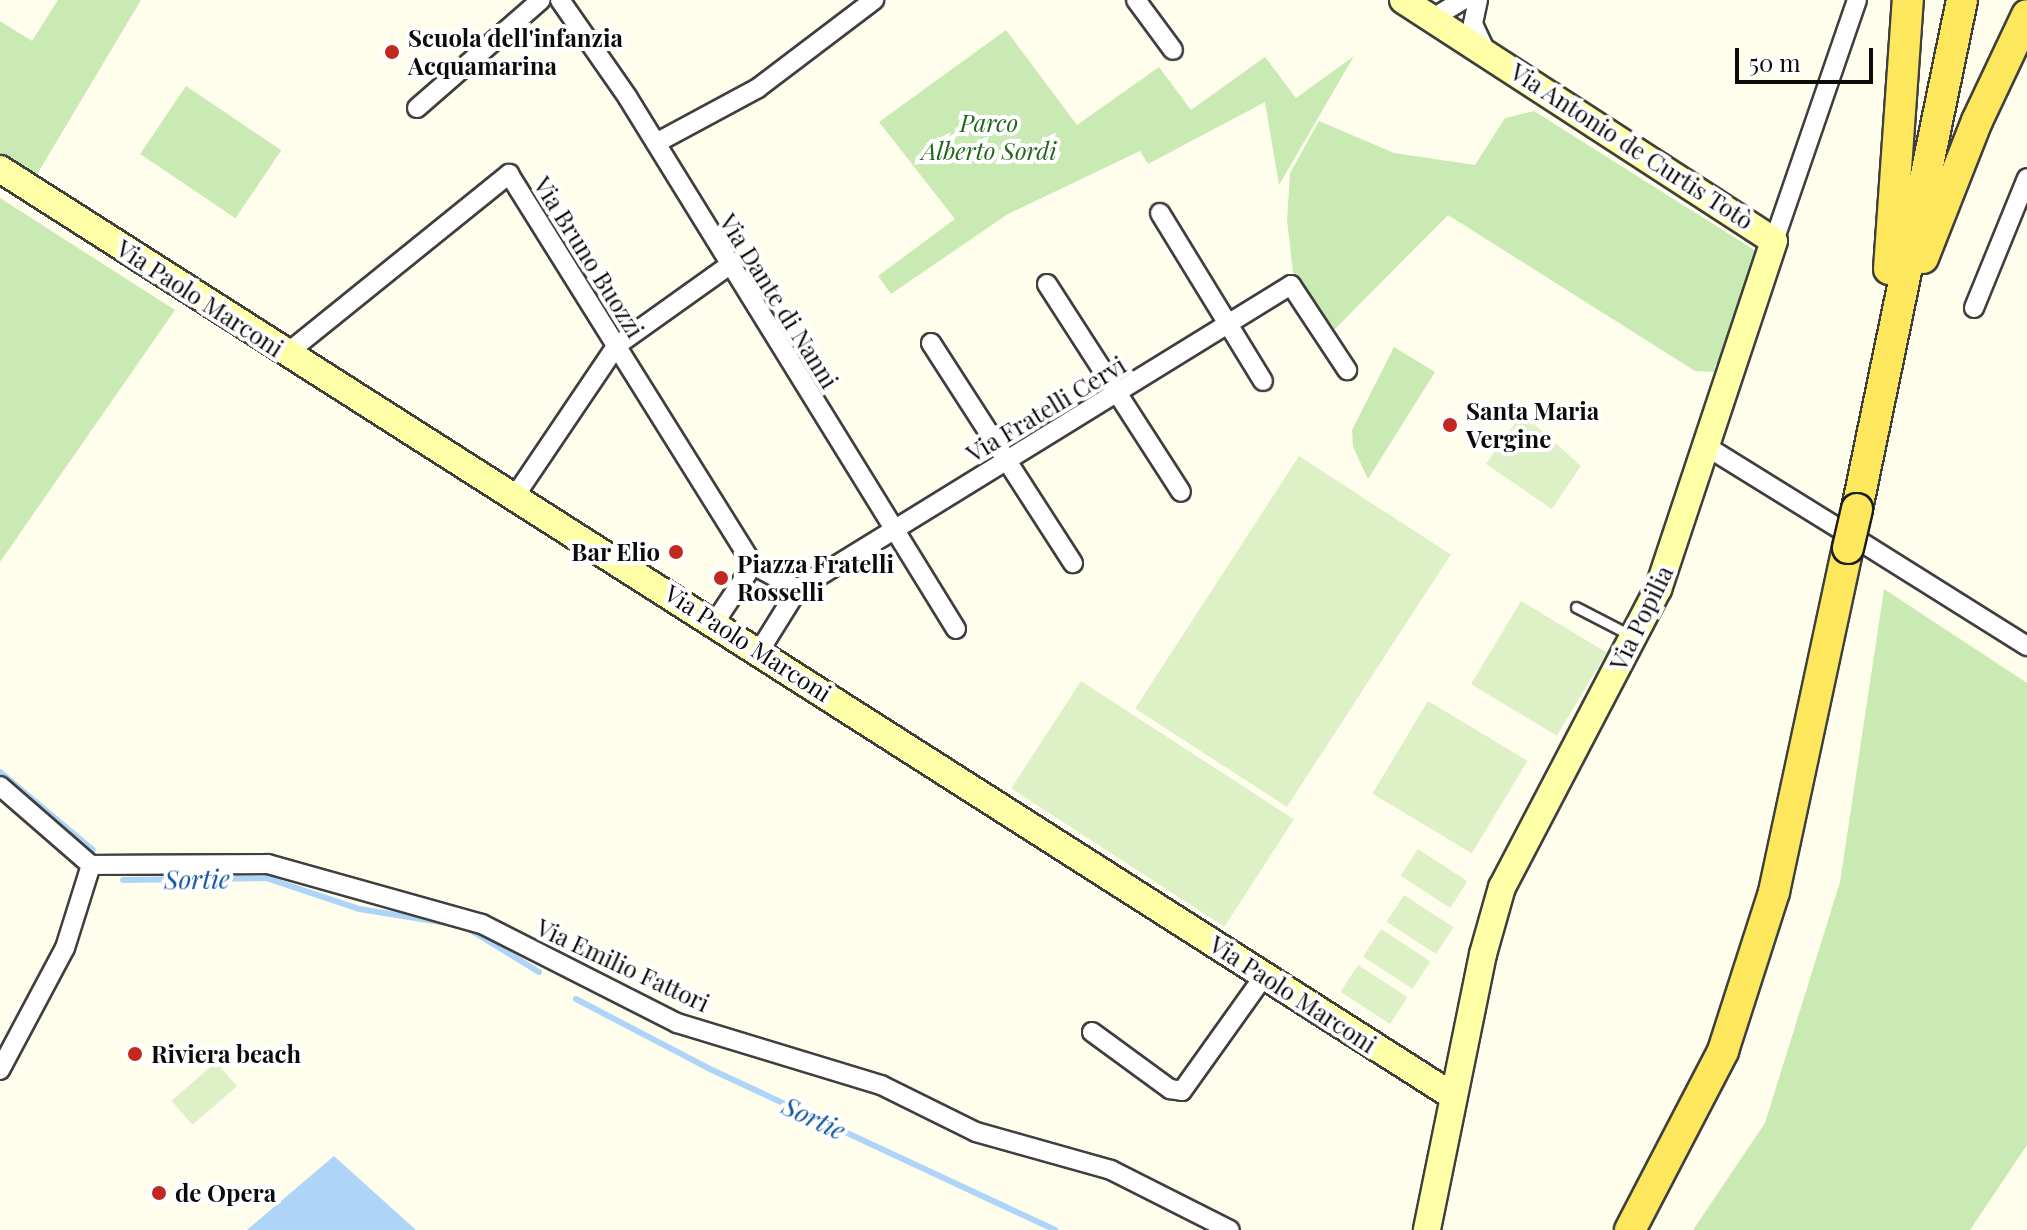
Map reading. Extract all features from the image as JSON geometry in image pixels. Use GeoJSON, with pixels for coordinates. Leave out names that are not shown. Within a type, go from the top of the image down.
{"type":"FeatureCollection","features":[{"type":"Feature","properties":{"kind":"main road"},"geometry":{"type":"LineString","coordinates":[[1877,415],[1901,152],[1908,0]]}},
{"type":"Feature","properties":{"kind":"main road"},"geometry":{"type":"LineString","coordinates":[[1630,1230],[1723,1051],[1774,892],[1877,415],[1962,0]]}},
{"type":"Feature","properties":{"kind":"main road"},"geometry":{"type":"LineString","coordinates":[[1898,310],[2027,15]]}},
{"type":"Feature","properties":{"kind":"street"},"geometry":{"type":"LineString","coordinates":[[417,108],[541,0]]}},
{"type":"Feature","properties":{"kind":"street","name":"Via Dante di Nanni"},"geometry":{"type":"LineString","coordinates":[[560,0],[656,143],[728,266],[956,629]]}},
{"type":"Feature","properties":{"kind":"street"},"geometry":{"type":"LineString","coordinates":[[656,143],[758,88],[874,0]]}},
{"type":"Feature","properties":{"kind":"street"},"geometry":{"type":"LineString","coordinates":[[1136,0],[1173,50]]}},
{"type":"Feature","properties":{"kind":"street","name":"Via Antonio de Curtis Totò"},"geometry":{"type":"LineString","coordinates":[[1403,0],[1774,241]]}},
{"type":"Feature","properties":{"kind":"street","name":"Via Popilia"},"geometry":{"type":"LineString","coordinates":[[1427,1230],[1453,1096],[1502,887],[1552,783],[1635,637],[1709,448],[1774,241],[1857,0]]}},
{"type":"Feature","properties":{"kind":"street"},"geometry":{"type":"LineString","coordinates":[[1441,23],[1473,1]]}},
{"type":"Feature","properties":{"kind":"street"},"geometry":{"type":"LineString","coordinates":[[1473,1],[1473,24],[1488,54]]}},
{"type":"Feature","properties":{"kind":"street","name":"Via Paolo Marconi"},"geometry":{"type":"LineString","coordinates":[[0,169],[286,354],[760,650],[1453,1096]]}},
{"type":"Feature","properties":{"kind":"street","name":"Via Bruno Buozzi"},"geometry":{"type":"LineString","coordinates":[[286,354],[509,174],[753,565],[798,589]]}},
{"type":"Feature","properties":{"kind":"street"},"geometry":{"type":"LineString","coordinates":[[1974,308],[2027,178]]}},
{"type":"Feature","properties":{"kind":"street"},"geometry":{"type":"LineString","coordinates":[[1160,213],[1263,381]]}},
{"type":"Feature","properties":{"kind":"street"},"geometry":{"type":"LineString","coordinates":[[515,496],[616,346],[728,266]]}},
{"type":"Feature","properties":{"kind":"street"},"geometry":{"type":"LineString","coordinates":[[1047,284],[1181,492]]}},
{"type":"Feature","properties":{"kind":"street","name":"Via Fratelli Cervi"},"geometry":{"type":"LineString","coordinates":[[760,650],[798,589],[1291,285],[1347,370]]}},
{"type":"Feature","properties":{"kind":"street"},"geometry":{"type":"LineString","coordinates":[[931,343],[1073,563]]}},
{"type":"Feature","properties":{"kind":"street"},"geometry":{"type":"LineString","coordinates":[[1709,448],[1852,532],[2027,646]]}},
{"type":"Feature","properties":{"kind":"street"},"geometry":{"type":"LineString","coordinates":[[715,622],[753,565]]}},
{"type":"Feature","properties":{"kind":"street"},"geometry":{"type":"LineString","coordinates":[[0,786],[91,865],[65,948],[0,1070]]}},
{"type":"Feature","properties":{"kind":"street","name":"Via Emilio Fattori"},"geometry":{"type":"LineString","coordinates":[[91,865],[268,864],[482,924],[677,1023],[881,1085],[976,1132],[1111,1170],[1230,1230]]}},
{"type":"Feature","properties":{"kind":"street"},"geometry":{"type":"LineString","coordinates":[[1092,1032],[1170,1089],[1182,1091],[1264,976]]}},
{"type":"Feature","properties":{"kind":"lane"},"geometry":{"type":"LineString","coordinates":[[1576,607],[1635,637]]}},
{"type":"Feature","properties":{"kind":"green space"},"geometry":{"type":"Polygon","coordinates":[[[58,0],[141,0],[36,176],[0,154],[0,21],[32,41],[58,0]]]}},
{"type":"Feature","properties":{"kind":"green space","name":"Parco Alberto Sordi"},"geometry":{"type":"Polygon","coordinates":[[[1006,30],[1077,125],[1159,67],[1191,110],[1265,57],[1296,98],[1354,56],[1279,185],[1265,102],[1148,164],[1140,151],[1008,214],[891,294],[878,276],[955,219],[879,122],[1006,30]]]}},
{"type":"Feature","properties":{"kind":"green space"},"geometry":{"type":"Polygon","coordinates":[[[186,86],[281,150],[235,218],[140,154],[186,86]]]}},
{"type":"Feature","properties":{"kind":"green space"},"geometry":{"type":"Polygon","coordinates":[[[1534,111],[1756,251],[1728,357],[1715,365],[1714,372],[1695,371],[1448,215],[1330,334],[1293,272],[1287,220],[1290,173],[1319,121],[1394,153],[1475,165],[1505,118],[1534,111]]]}},
{"type":"Feature","properties":{"kind":"green space"},"geometry":{"type":"Polygon","coordinates":[[[0,198],[175,310],[0,562],[0,198]]]}},
{"type":"Feature","properties":{"kind":"green space"},"geometry":{"type":"Polygon","coordinates":[[[1394,347],[1435,372],[1368,479],[1353,447],[1352,430],[1394,347]]]}},
{"type":"Feature","properties":{"kind":"green space"},"geometry":{"type":"Polygon","coordinates":[[[1522,413],[1581,466],[1552,509],[1486,464],[1522,413]]]}},
{"type":"Feature","properties":{"kind":"green space"},"geometry":{"type":"Polygon","coordinates":[[[1299,456],[1451,555],[1287,807],[1135,708],[1299,456]]]}},
{"type":"Feature","properties":{"kind":"green space"},"geometry":{"type":"Polygon","coordinates":[[[1884,589],[2027,683],[2027,1145],[1970,1230],[1693,1230],[1765,1123],[1840,882],[1884,589]]]}},
{"type":"Feature","properties":{"kind":"green space"},"geometry":{"type":"Polygon","coordinates":[[[1521,601],[1607,653],[1557,736],[1471,684],[1521,601]]]}},
{"type":"Feature","properties":{"kind":"green space"},"geometry":{"type":"Polygon","coordinates":[[[1081,681],[1294,819],[1224,927],[1011,788],[1081,681]]]}},
{"type":"Feature","properties":{"kind":"green space"},"geometry":{"type":"Polygon","coordinates":[[[1428,701],[1527,761],[1472,853],[1372,794],[1428,701]]]}},
{"type":"Feature","properties":{"kind":"green space"},"geometry":{"type":"Polygon","coordinates":[[[1418,849],[1467,881],[1450,908],[1401,876],[1418,849]]]}},
{"type":"Feature","properties":{"kind":"green space"},"geometry":{"type":"Polygon","coordinates":[[[1404,895],[1453,927],[1436,954],[1387,922],[1404,895]]]}},
{"type":"Feature","properties":{"kind":"green space"},"geometry":{"type":"Polygon","coordinates":[[[1381,929],[1430,961],[1413,989],[1363,957],[1381,929]]]}},
{"type":"Feature","properties":{"kind":"green space"},"geometry":{"type":"Polygon","coordinates":[[[1358,965],[1407,997],[1390,1024],[1341,992],[1358,965]]]}},
{"type":"Feature","properties":{"kind":"green space"},"geometry":{"type":"Polygon","coordinates":[[[216,1062],[237,1086],[192,1125],[171,1101],[216,1062]]]}},
{"type":"Feature","properties":{"kind":"water"},"geometry":{"type":"Polygon","coordinates":[[[334,1156],[416,1230],[247,1230],[334,1156]]]}},
{"type":"Feature","properties":{"kind":"waterway","name":"Sortie"},"geometry":{"type":"LineString","coordinates":[[0,772],[93,850]]}},
{"type":"Feature","properties":{"kind":"waterway","name":"Sortie"},"geometry":{"type":"LineString","coordinates":[[123,880],[266,878],[359,909],[453,924]]}},
{"type":"Feature","properties":{"kind":"waterway","name":"Sortie"},"geometry":{"type":"LineString","coordinates":[[464,926],[539,972]]}},
{"type":"Feature","properties":{"kind":"waterway","name":"Sortie"},"geometry":{"type":"LineString","coordinates":[[576,999],[710,1069],[1055,1230]]}},
{"type":"Feature","properties":{"kind":"place","name":"Scuola dell'infanzia Acquamarina"},"geometry":{"type":"Point","coordinates":[392,52]}},
{"type":"Feature","properties":{"kind":"place","name":"Santa Maria Vergine"},"geometry":{"type":"Point","coordinates":[1450,425]}},
{"type":"Feature","properties":{"kind":"place","name":"Bar Elio"},"geometry":{"type":"Point","coordinates":[676,552]}},
{"type":"Feature","properties":{"kind":"place","name":"Piazza Fratelli Rosselli"},"geometry":{"type":"Point","coordinates":[721,578]}},
{"type":"Feature","properties":{"kind":"place","name":"Riviera beach"},"geometry":{"type":"Point","coordinates":[135,1054]}},
{"type":"Feature","properties":{"kind":"place","name":"de Opera"},"geometry":{"type":"Point","coordinates":[159,1193]}}]}
